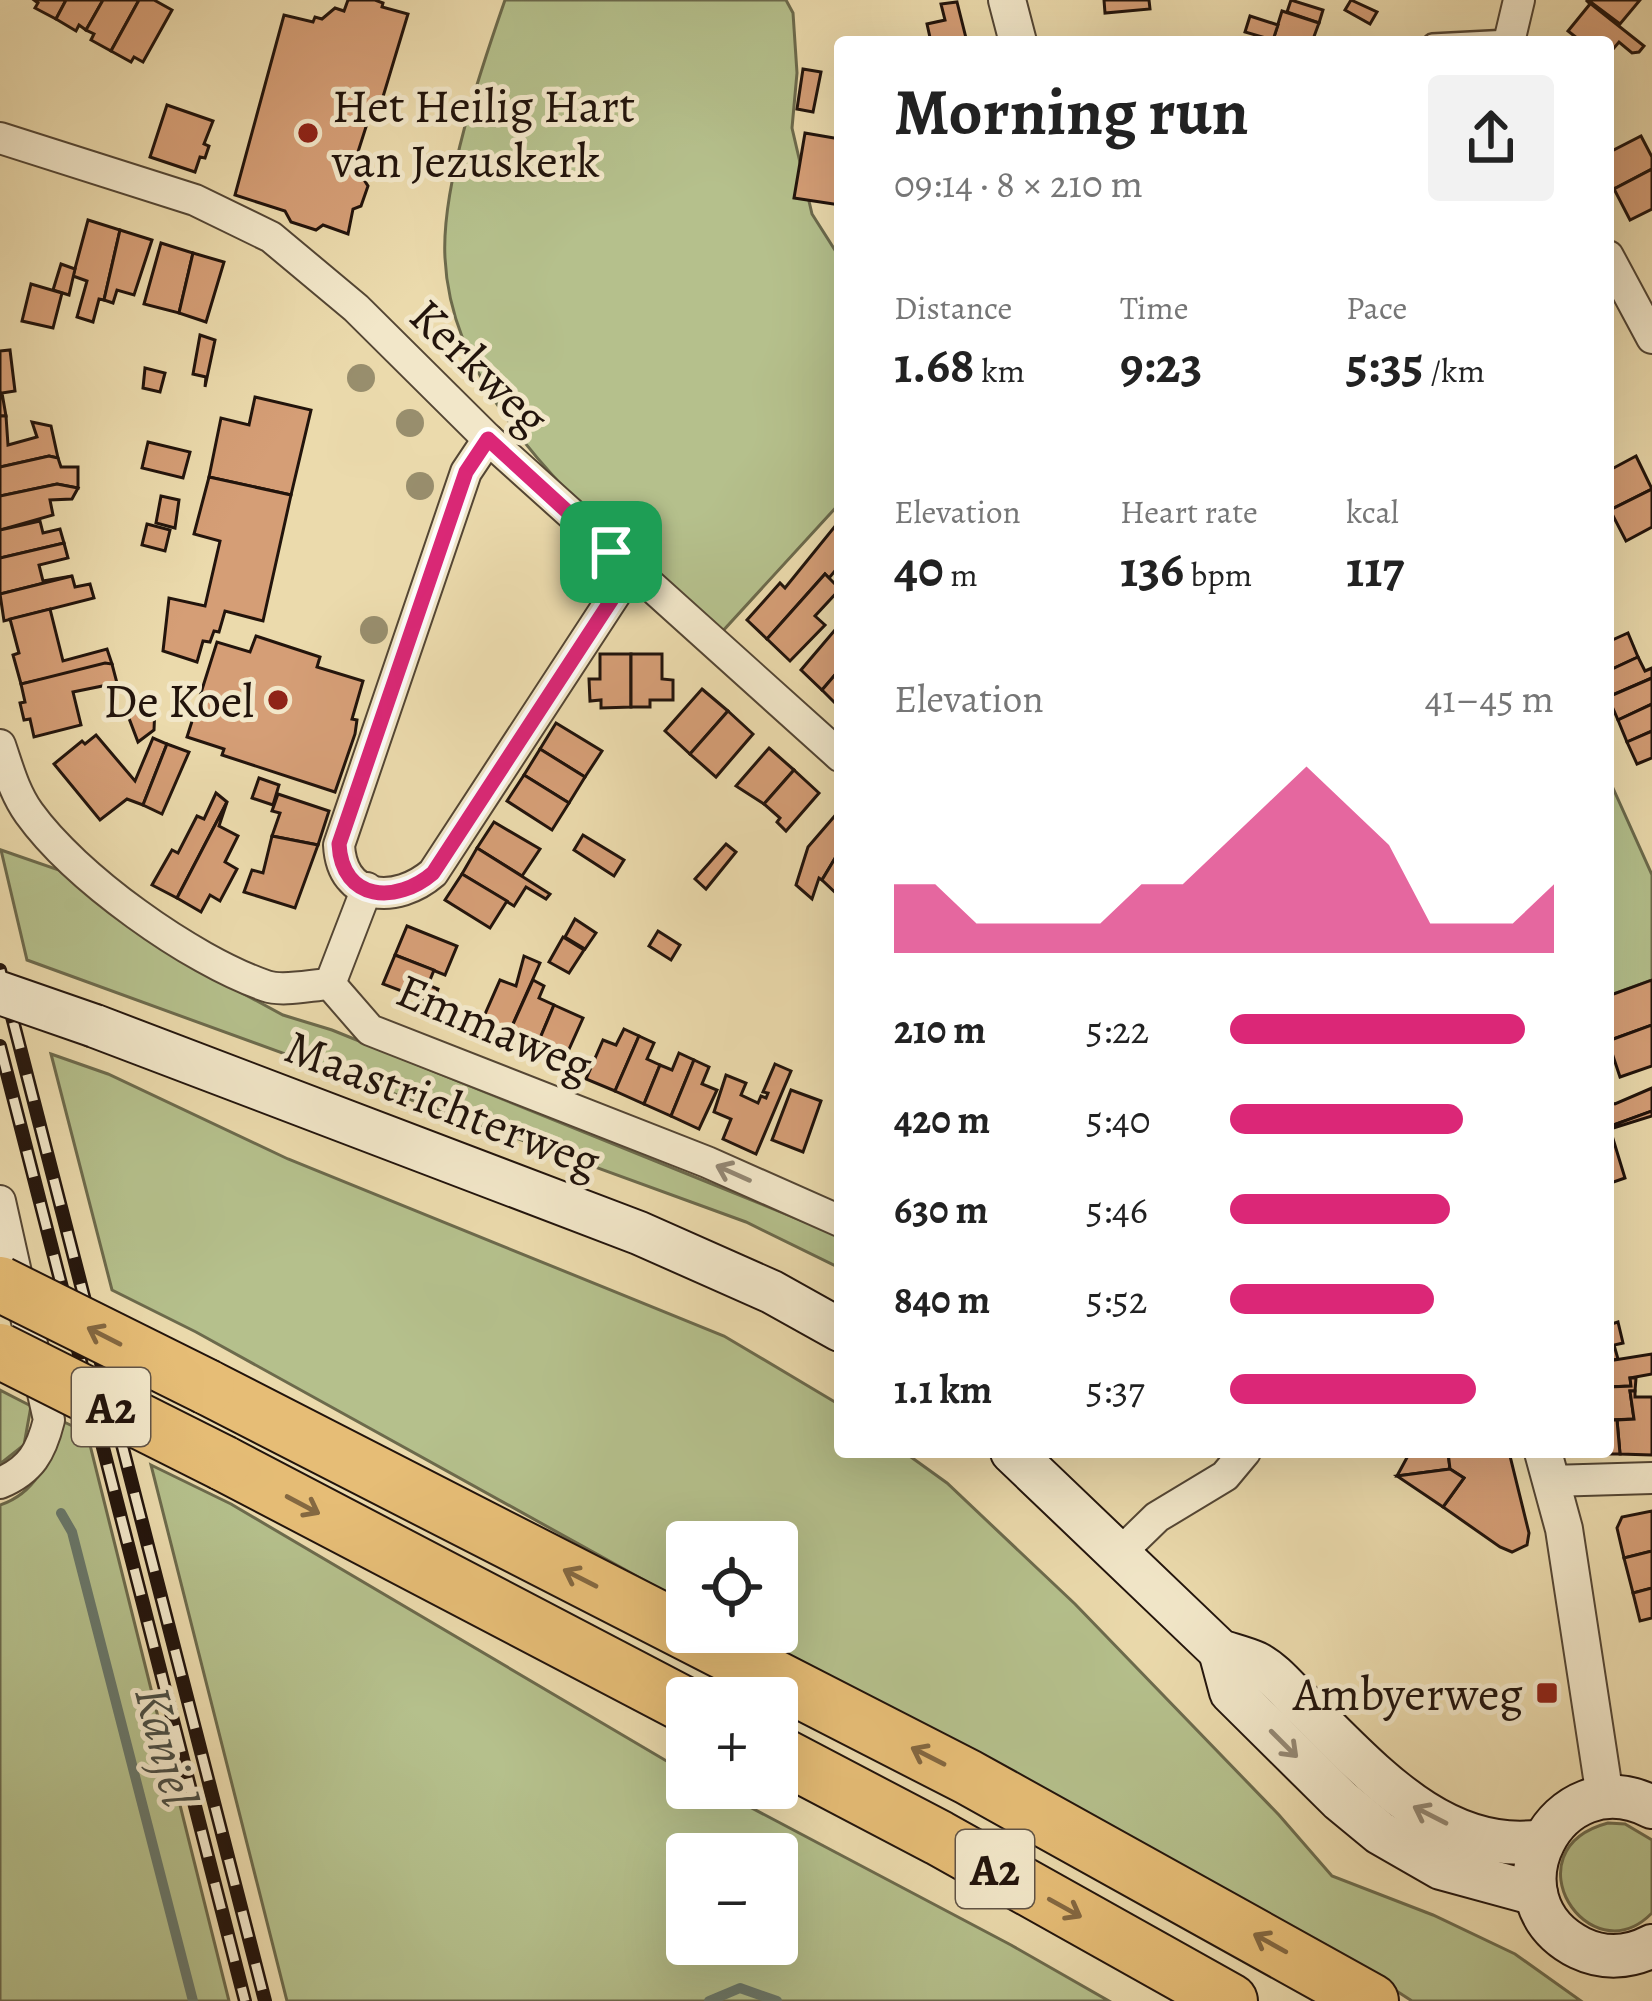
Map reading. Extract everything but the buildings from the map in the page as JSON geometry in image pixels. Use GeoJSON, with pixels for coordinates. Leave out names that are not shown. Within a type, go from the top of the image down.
{"type":"FeatureCollection","features":[{"type":"Feature","properties":{"kind":"highway","name":"A2"},"geometry":{"type":"LineString","coordinates":[[0,1284],[968,1777],[1371,2001]]}},
{"type":"Feature","properties":{"kind":"highway","name":"A2"},"geometry":{"type":"LineString","coordinates":[[0,1351],[666,1695]]}},
{"type":"Feature","properties":{"kind":"highway","name":"A2"},"geometry":{"type":"LineString","coordinates":[[798,1765],[1221,1997]]}},
{"type":"Feature","properties":{"kind":"main road","name":"Maastrichterweg"},"geometry":{"type":"LineString","coordinates":[[0,993],[639,1233],[712,1263],[834,1327]]}},
{"type":"Feature","properties":{"kind":"main road"},"geometry":{"type":"LineString","coordinates":[[1019,1458],[1220,1651],[1260,1665],[1411,1805],[1488,1838],[1542,1841]]}},
{"type":"Feature","properties":{"kind":"main road"},"geometry":{"type":"LineString","coordinates":[[1220,1651],[1231,1692],[1380,1833],[1441,1868],[1536,1894]]}},
{"type":"Feature","properties":{"kind":"main road"},"geometry":{"type":"LineString","coordinates":[[1649,1959],[1608,1956],[1569,1942],[1555,1930],[1536,1894],[1535,1865],[1542,1841],[1571,1809],[1605,1797],[1624,1797],[1652,1807]]}},
{"type":"Feature","properties":{"kind":"street"},"geometry":{"type":"LineString","coordinates":[[1006,0],[1016,36]]}},
{"type":"Feature","properties":{"kind":"street"},"geometry":{"type":"LineString","coordinates":[[1510,36],[1519,0]]}},
{"type":"Feature","properties":{"kind":"street","name":"Kerkweg"},"geometry":{"type":"LineString","coordinates":[[0,138],[195,200],[271,237],[356,308],[488,439],[834,751]]}},
{"type":"Feature","properties":{"kind":"street"},"geometry":{"type":"LineString","coordinates":[[1614,267],[1652,338]]}},
{"type":"Feature","properties":{"kind":"street"},"geometry":{"type":"LineString","coordinates":[[488,439],[466,472],[339,844],[346,871],[356,884],[396,894],[414,889],[433,873],[631,570]]}},
{"type":"Feature","properties":{"kind":"street","name":"Emmaweg"},"geometry":{"type":"LineString","coordinates":[[0,745],[29,814],[114,899],[192,949],[270,988],[330,984],[370,1030],[707,1162],[834,1218]]}},
{"type":"Feature","properties":{"kind":"street"},"geometry":{"type":"LineString","coordinates":[[330,984],[367,888]]}},
{"type":"Feature","properties":{"kind":"street"},"geometry":{"type":"LineString","coordinates":[[0,1201],[49,1420],[42,1450],[22,1474],[0,1483]]}},
{"type":"Feature","properties":{"kind":"street"},"geometry":{"type":"LineString","coordinates":[[1121,1552],[1156,1517],[1225,1476],[1240,1458]]}},
{"type":"Feature","properties":{"kind":"street"},"geometry":{"type":"LineString","coordinates":[[1605,1797],[1564,1529],[1546,1466],[1652,1478]]}},
{"type":"Feature","properties":{"kind":"green space"},"geometry":{"type":"Polygon","coordinates":[[[505,0],[786,0],[793,13],[797,73],[792,128],[812,214],[834,249],[834,510],[720,634],[546,468],[507,420],[476,369],[455,315],[445,229],[464,128],[505,0]]]}},
{"type":"Feature","properties":{"kind":"green space"},"geometry":{"type":"Polygon","coordinates":[[[1614,790],[1652,875],[1652,980],[1614,994],[1614,790]]]}},
{"type":"Feature","properties":{"kind":"green space"},"geometry":{"type":"Polygon","coordinates":[[[1,850],[59,870],[107,908],[216,979],[283,1015],[332,1030],[834,1234],[834,1265],[746,1222],[27,960],[1,850]]]}},
{"type":"Feature","properties":{"kind":"green space"},"geometry":{"type":"Polygon","coordinates":[[[51,1054],[108,1074],[288,1159],[724,1336],[834,1401],[834,1458],[912,1458],[947,1483],[1075,1604],[1332,1876],[1433,1915],[1515,1954],[1581,2001],[1412,2001],[777,1653],[798,1653],[798,1521],[666,1521],[666,1592],[112,1290],[51,1054]]]}},
{"type":"Feature","properties":{"kind":"green space"},"geometry":{"type":"Polygon","coordinates":[[[0,1390],[31,1406],[24,1445],[0,1464],[0,1390]]]}},
{"type":"Feature","properties":{"kind":"green space"},"geometry":{"type":"Polygon","coordinates":[[[62,1421],[87,1433],[229,2001],[0,2001],[0,1505],[33,1482],[62,1421]]]}},
{"type":"Feature","properties":{"kind":"green space"},"geometry":{"type":"Polygon","coordinates":[[[151,1465],[231,1504],[666,1761],[666,1809],[754,1809],[1109,2001],[287,2001],[151,1465]]]}},
{"type":"Feature","properties":{"kind":"green space"},"geometry":{"type":"Polygon","coordinates":[[[1608,1823],[1625,1824],[1652,1840],[1652,1913],[1628,1929],[1604,1930],[1584,1920],[1568,1902],[1561,1880],[1563,1857],[1578,1837],[1608,1823]]]}},
{"type":"Feature","properties":{"kind":"waterway","name":"Kanjel"},"geometry":{"type":"LineString","coordinates":[[61,1513],[72,1532],[193,2001]]}},
{"type":"Feature","properties":{"kind":"waterway","name":"Kanjel"},"geometry":{"type":"LineString","coordinates":[[709,2001],[740,1988],[777,2001]]}},
{"type":"Feature","properties":{"kind":"railway"},"geometry":{"type":"LineString","coordinates":[[0,970],[265,2001]]}},
{"type":"Feature","properties":{"kind":"railway"},"geometry":{"type":"LineString","coordinates":[[0,1046],[245,2001]]}},
{"type":"Feature","properties":{"kind":"place","name":"Het Heilig Hart van Jezuskerk"},"geometry":{"type":"Point","coordinates":[308,133]}},
{"type":"Feature","properties":{"kind":"place","name":"De Koel"},"geometry":{"type":"Point","coordinates":[278,700]}},
{"type":"Feature","properties":{"kind":"place","name":"Ambyerweg"},"geometry":{"type":"Point","coordinates":[1547,1693]}},
{"type":"Feature","properties":{"kind":"route"},"geometry":{"type":"LineString","coordinates":[[488,439],[611,552],[631,570],[433,873],[414,889],[396,894],[356,884],[340,857],[339,844],[466,472],[488,439]]}}]}
